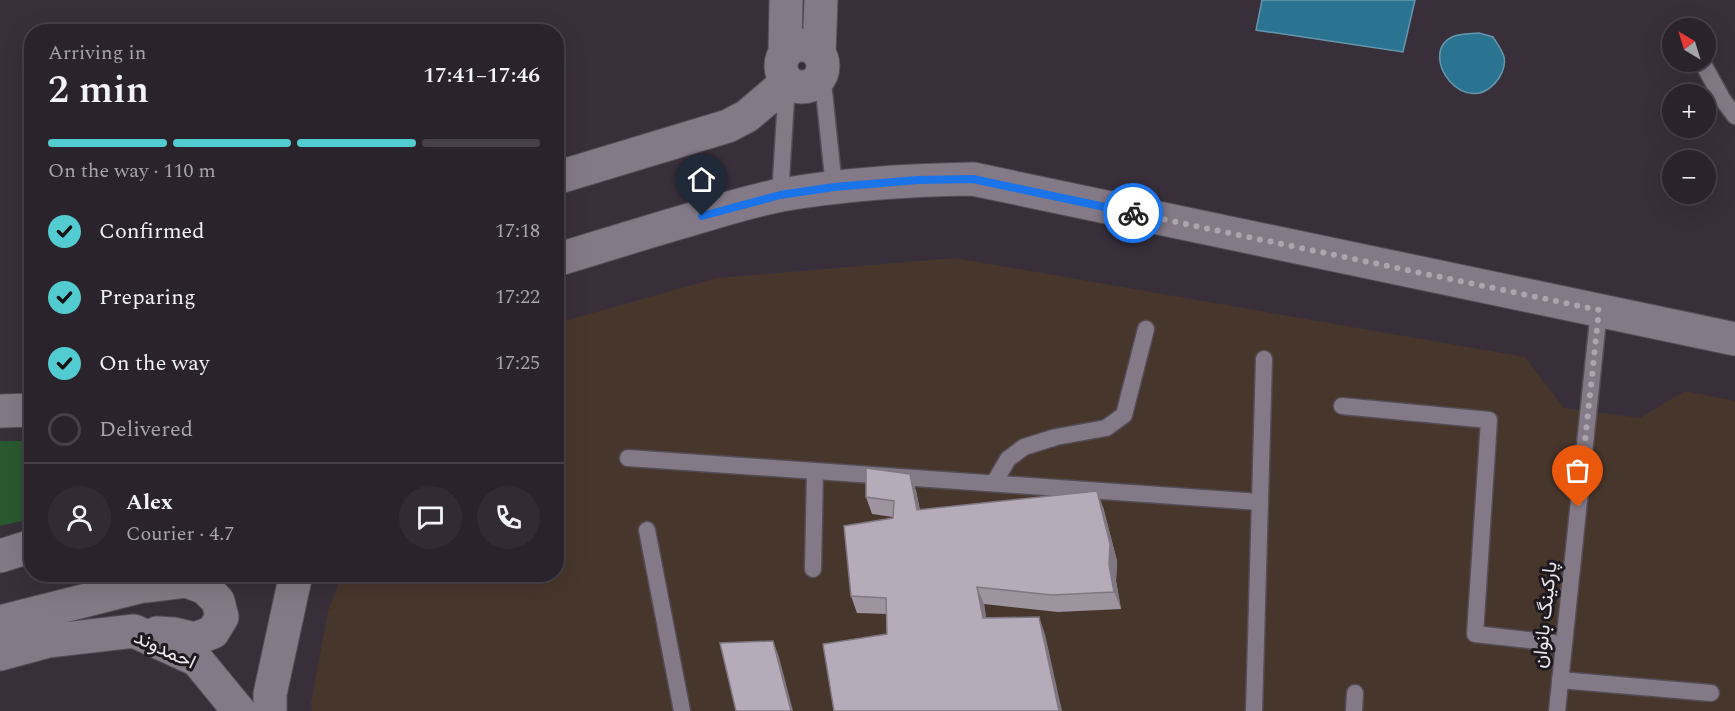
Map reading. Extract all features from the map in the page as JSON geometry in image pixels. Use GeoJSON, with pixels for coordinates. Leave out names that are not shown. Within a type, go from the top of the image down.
{"type":"FeatureCollection","features":[{"type":"Feature","properties":{"kind":"main road"},"geometry":{"type":"LineString","coordinates":[[786,0],[786,67]]}},
{"type":"Feature","properties":{"kind":"main road"},"geometry":{"type":"LineString","coordinates":[[821,0],[821,64]]}},
{"type":"Feature","properties":{"kind":"main road"},"geometry":{"type":"LineString","coordinates":[[564,176],[728,126],[747,116],[786,67],[793,46],[803,44],[812,47],[821,64]]}},
{"type":"Feature","properties":{"kind":"main road"},"geometry":{"type":"LineString","coordinates":[[564,258],[780,195],[834,187],[918,180],[973,179],[1735,339]]}},
{"type":"Feature","properties":{"kind":"main road"},"geometry":{"type":"LineString","coordinates":[[0,411],[24,410]]}},
{"type":"Feature","properties":{"kind":"main road"},"geometry":{"type":"LineString","coordinates":[[0,556],[24,548]]}},
{"type":"Feature","properties":{"kind":"main road"},"geometry":{"type":"LineString","coordinates":[[0,622],[159,582]]}},
{"type":"Feature","properties":{"kind":"main road"},"geometry":{"type":"LineString","coordinates":[[147,586],[179,582]]}},
{"type":"Feature","properties":{"kind":"main road"},"geometry":{"type":"LineString","coordinates":[[134,631],[174,634],[195,639],[213,632],[222,617],[218,601],[205,588],[190,582]]}},
{"type":"Feature","properties":{"kind":"main road"},"geometry":{"type":"LineString","coordinates":[[270,711],[270,694],[294,582]]}},
{"type":"Feature","properties":{"kind":"main road","name":"احمدوند"},"geometry":{"type":"LineString","coordinates":[[0,654],[48,641],[134,631],[197,660],[239,711]]}},
{"type":"Feature","properties":{"kind":"lane"},"geometry":{"type":"LineString","coordinates":[[821,64],[834,187]]}},
{"type":"Feature","properties":{"kind":"lane"},"geometry":{"type":"LineString","coordinates":[[780,195],[786,67]]}},
{"type":"Feature","properties":{"kind":"lane"},"geometry":{"type":"LineString","coordinates":[[1708,72],[1735,116]]}},
{"type":"Feature","properties":{"kind":"lane","name":"پارکینگ بانوان"},"geometry":{"type":"LineString","coordinates":[[1557,711],[1599,310]]}},
{"type":"Feature","properties":{"kind":"lane"},"geometry":{"type":"LineString","coordinates":[[994,483],[1008,459],[1024,447],[1056,437],[1106,428],[1124,415],[1146,329]]}},
{"type":"Feature","properties":{"kind":"lane"},"geometry":{"type":"LineString","coordinates":[[1254,711],[1264,359]]}},
{"type":"Feature","properties":{"kind":"lane"},"geometry":{"type":"LineString","coordinates":[[1342,406],[1489,420],[1476,634],[1563,644]]}},
{"type":"Feature","properties":{"kind":"lane"},"geometry":{"type":"LineString","coordinates":[[628,458],[1260,502]]}},
{"type":"Feature","properties":{"kind":"lane"},"geometry":{"type":"LineString","coordinates":[[813,570],[815,471]]}},
{"type":"Feature","properties":{"kind":"lane"},"geometry":{"type":"LineString","coordinates":[[647,530],[682,711]]}},
{"type":"Feature","properties":{"kind":"lane"},"geometry":{"type":"LineString","coordinates":[[1560,680],[1710,693]]}},
{"type":"Feature","properties":{"kind":"lane"},"geometry":{"type":"LineString","coordinates":[[1354,711],[1355,693]]}},
{"type":"Feature","properties":{"kind":"shaded area"},"geometry":{"type":"Polygon","coordinates":[[[955,258],[1525,357],[1564,408],[1640,418],[1685,391],[1735,401],[1735,711],[312,711],[311,703],[328,611],[339,582],[564,582],[564,321],[717,278],[955,258]]]}},
{"type":"Feature","properties":{"kind":"green space"},"geometry":{"type":"Polygon","coordinates":[[[0,441],[24,441],[24,521],[0,526],[0,441]]]}},
{"type":"Feature","properties":{"kind":"water"},"geometry":{"type":"Polygon","coordinates":[[[1262,0],[1415,0],[1403,52],[1256,30],[1262,0]]]}},
{"type":"Feature","properties":{"kind":"water"},"geometry":{"type":"Polygon","coordinates":[[[1479,33],[1493,37],[1505,61],[1499,78],[1486,90],[1473,94],[1461,90],[1450,82],[1443,70],[1440,57],[1442,46],[1452,37],[1479,33]]]}},
{"type":"Feature","properties":{"kind":"building"},"geometry":{"type":"Polygon","coordinates":[[[866,468],[910,474],[917,510],[1097,491],[1110,544],[1109,565],[1114,592],[1052,595],[977,587],[983,618],[1039,617],[1059,711],[834,711],[823,644],[887,634],[886,598],[851,596],[844,526],[893,518],[894,501],[866,497],[866,468]]]}},
{"type":"Feature","properties":{"kind":"building"},"geometry":{"type":"Polygon","coordinates":[[[773,641],[791,711],[736,711],[720,643],[773,641]]]}},
{"type":"Feature","properties":{"kind":"way so far"},"geometry":{"type":"LineString","coordinates":[[1133,213],[1599,310],[1578,507]]}},
{"type":"Feature","properties":{"kind":"route"},"geometry":{"type":"LineString","coordinates":[[702,216],[780,195],[834,187],[918,180],[973,179],[1133,213]]}}]}
